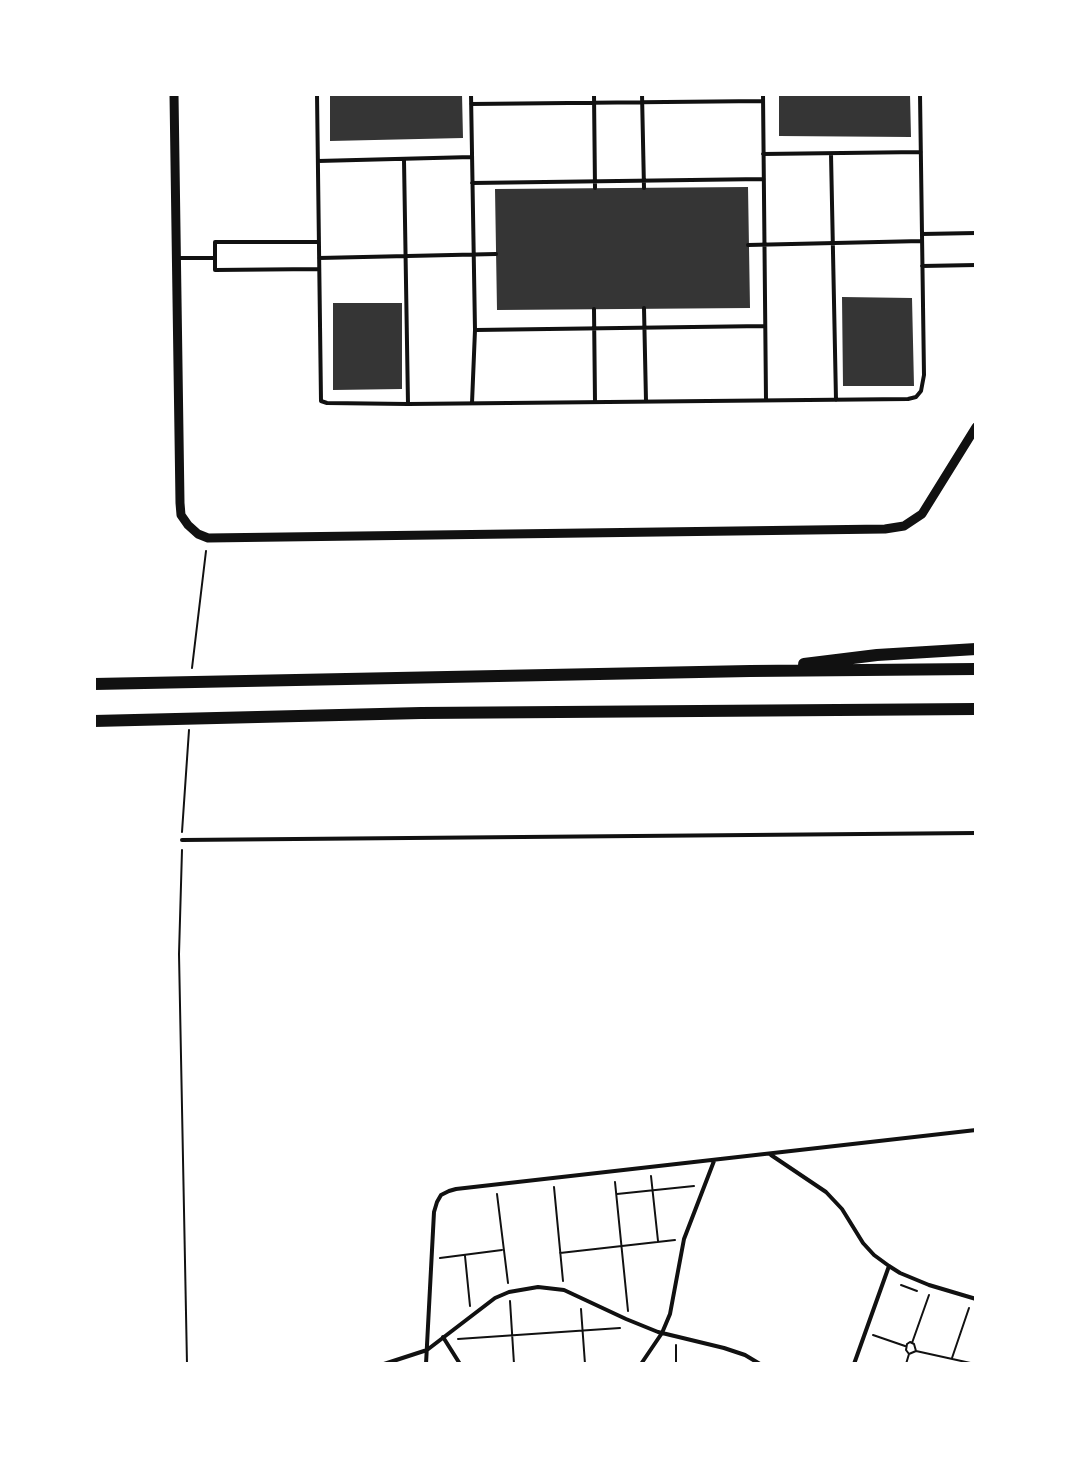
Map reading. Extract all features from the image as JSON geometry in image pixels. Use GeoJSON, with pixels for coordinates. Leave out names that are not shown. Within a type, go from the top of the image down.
{"type":"FeatureCollection","features":[{"type":"Feature","properties":{"kind":"highway"},"geometry":{"type":"LineString","coordinates":[[750,671],[877,655],[976,649]]}},
{"type":"Feature","properties":{"kind":"highway"},"geometry":{"type":"LineString","coordinates":[[94,684],[976,669]]}},
{"type":"Feature","properties":{"kind":"highway"},"geometry":{"type":"LineString","coordinates":[[94,721],[421,713],[976,712]]}},
{"type":"Feature","properties":{"kind":"street"},"geometry":{"type":"LineString","coordinates":[[174,94],[180,503],[181,515],[198,534],[208,538],[885,529],[904,526],[922,514],[976,427]]}},
{"type":"Feature","properties":{"kind":"lane"},"geometry":{"type":"LineString","coordinates":[[317,94],[321,401],[408,404],[916,397],[921,391],[924,375],[920,94]]}},
{"type":"Feature","properties":{"kind":"lane"},"geometry":{"type":"LineString","coordinates":[[471,94],[475,330],[472,403]]}},
{"type":"Feature","properties":{"kind":"lane"},"geometry":{"type":"LineString","coordinates":[[594,94],[595,188]]}},
{"type":"Feature","properties":{"kind":"lane"},"geometry":{"type":"LineString","coordinates":[[642,94],[644,188]]}},
{"type":"Feature","properties":{"kind":"lane"},"geometry":{"type":"LineString","coordinates":[[763,94],[766,400]]}},
{"type":"Feature","properties":{"kind":"lane"},"geometry":{"type":"LineString","coordinates":[[471,104],[763,101]]}},
{"type":"Feature","properties":{"kind":"lane"},"geometry":{"type":"LineString","coordinates":[[763,154],[921,152]]}},
{"type":"Feature","properties":{"kind":"lane"},"geometry":{"type":"LineString","coordinates":[[831,154],[836,400]]}},
{"type":"Feature","properties":{"kind":"lane"},"geometry":{"type":"LineString","coordinates":[[318,161],[472,157]]}},
{"type":"Feature","properties":{"kind":"lane"},"geometry":{"type":"LineString","coordinates":[[404,160],[408,404]]}},
{"type":"Feature","properties":{"kind":"lane"},"geometry":{"type":"LineString","coordinates":[[472,183],[764,179]]}},
{"type":"Feature","properties":{"kind":"lane"},"geometry":{"type":"LineString","coordinates":[[922,234],[976,233]]}},
{"type":"Feature","properties":{"kind":"lane"},"geometry":{"type":"LineString","coordinates":[[748,245],[922,241]]}},
{"type":"Feature","properties":{"kind":"lane"},"geometry":{"type":"LineString","coordinates":[[319,242],[215,242],[215,270],[319,269]]}},
{"type":"Feature","properties":{"kind":"lane"},"geometry":{"type":"LineString","coordinates":[[319,258],[496,254]]}},
{"type":"Feature","properties":{"kind":"lane"},"geometry":{"type":"LineString","coordinates":[[177,258],[215,258]]}},
{"type":"Feature","properties":{"kind":"lane"},"geometry":{"type":"LineString","coordinates":[[922,266],[976,265]]}},
{"type":"Feature","properties":{"kind":"lane"},"geometry":{"type":"LineString","coordinates":[[644,308],[646,401]]}},
{"type":"Feature","properties":{"kind":"lane"},"geometry":{"type":"LineString","coordinates":[[594,309],[595,402]]}},
{"type":"Feature","properties":{"kind":"lane"},"geometry":{"type":"LineString","coordinates":[[475,330],[765,326]]}},
{"type":"Feature","properties":{"kind":"lane"},"geometry":{"type":"LineString","coordinates":[[182,840],[976,833]]}},
{"type":"Feature","properties":{"kind":"lane"},"geometry":{"type":"LineString","coordinates":[[426,1364],[434,1212],[441,1195],[456,1189],[496,1184],[976,1130]]}},
{"type":"Feature","properties":{"kind":"lane"},"geometry":{"type":"LineString","coordinates":[[770,1154],[826,1192],[842,1209],[863,1243],[889,1266],[914,1280],[976,1299]]}},
{"type":"Feature","properties":{"kind":"lane"},"geometry":{"type":"LineString","coordinates":[[641,1364],[662,1333],[670,1314],[684,1239],[714,1161]]}},
{"type":"Feature","properties":{"kind":"lane"},"geometry":{"type":"LineString","coordinates":[[854,1364],[889,1266]]}},
{"type":"Feature","properties":{"kind":"lane"},"geometry":{"type":"LineString","coordinates":[[384,1364],[427,1350],[495,1298],[538,1287],[564,1290],[637,1324],[724,1348],[760,1364]]}},
{"type":"Feature","properties":{"kind":"lane"},"geometry":{"type":"LineString","coordinates":[[445,1335],[460,1364]]}},
{"type":"Feature","properties":{"kind":"path"},"geometry":{"type":"LineString","coordinates":[[192,669],[208,538]]}},
{"type":"Feature","properties":{"kind":"path"},"geometry":{"type":"LineString","coordinates":[[187,1364],[179,954],[189,727]]}},
{"type":"Feature","properties":{"kind":"path"},"geometry":{"type":"LineString","coordinates":[[650,1168],[658,1242]]}},
{"type":"Feature","properties":{"kind":"path"},"geometry":{"type":"LineString","coordinates":[[614,1172],[629,1320]]}},
{"type":"Feature","properties":{"kind":"path"},"geometry":{"type":"LineString","coordinates":[[553,1178],[564,1290]]}},
{"type":"Feature","properties":{"kind":"path"},"geometry":{"type":"LineString","coordinates":[[496,1184],[514,1364]]}},
{"type":"Feature","properties":{"kind":"path"},"geometry":{"type":"LineString","coordinates":[[616,1194],[695,1186]]}},
{"type":"Feature","properties":{"kind":"path"},"geometry":{"type":"LineString","coordinates":[[560,1253],[684,1239]]}},
{"type":"Feature","properties":{"kind":"path"},"geometry":{"type":"LineString","coordinates":[[431,1259],[504,1250]]}},
{"type":"Feature","properties":{"kind":"path"},"geometry":{"type":"LineString","coordinates":[[464,1255],[471,1315]]}},
{"type":"Feature","properties":{"kind":"path"},"geometry":{"type":"LineString","coordinates":[[912,1343],[933,1286]]}},
{"type":"Feature","properties":{"kind":"path"},"geometry":{"type":"LineString","coordinates":[[581,1296],[585,1364]]}},
{"type":"Feature","properties":{"kind":"path"},"geometry":{"type":"LineString","coordinates":[[952,1359],[969,1308]]}},
{"type":"Feature","properties":{"kind":"path"},"geometry":{"type":"LineString","coordinates":[[445,1335],[454,1339],[630,1327],[637,1324]]}},
{"type":"Feature","properties":{"kind":"path"},"geometry":{"type":"LineString","coordinates":[[865,1332],[906,1346],[912,1343]]}},
{"type":"Feature","properties":{"kind":"path"},"geometry":{"type":"LineString","coordinates":[[677,1337],[677,1363]]}},
{"type":"Feature","properties":{"kind":"path"},"geometry":{"type":"LineString","coordinates":[[912,1343],[916,1351]]}},
{"type":"Feature","properties":{"kind":"path"},"geometry":{"type":"LineString","coordinates":[[906,1346],[909,1354],[906,1364]]}},
{"type":"Feature","properties":{"kind":"path"},"geometry":{"type":"LineString","coordinates":[[909,1354],[916,1351],[975,1364]]}},
{"type":"Feature","properties":{"kind":"path"},"geometry":{"type":"LineString","coordinates":[[940,1364],[942,1357]]}},
{"type":"Feature","properties":{"kind":"building"},"geometry":{"type":"Polygon","coordinates":[[[330,94],[462,94],[463,138],[330,141],[330,94]]]}},
{"type":"Feature","properties":{"kind":"building"},"geometry":{"type":"Polygon","coordinates":[[[779,94],[910,94],[911,137],[779,136],[779,94]]]}},
{"type":"Feature","properties":{"kind":"building"},"geometry":{"type":"Polygon","coordinates":[[[748,187],[750,308],[497,310],[495,189],[748,187]]]}},
{"type":"Feature","properties":{"kind":"building"},"geometry":{"type":"Polygon","coordinates":[[[842,297],[912,298],[914,386],[843,386],[842,297]]]}},
{"type":"Feature","properties":{"kind":"building"},"geometry":{"type":"Polygon","coordinates":[[[333,303],[402,303],[402,389],[333,390],[333,303]]]}}]}
